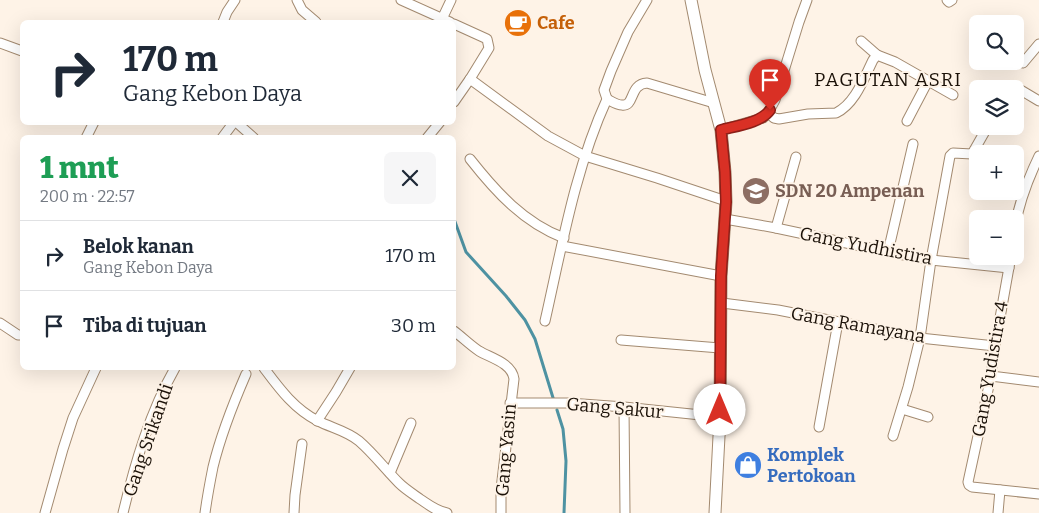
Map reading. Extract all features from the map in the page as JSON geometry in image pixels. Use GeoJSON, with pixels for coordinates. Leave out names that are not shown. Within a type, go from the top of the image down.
{"type":"FeatureCollection","features":[{"type":"Feature","properties":{"kind":"street"},"geometry":{"type":"LineString","coordinates":[[223,20],[235,0]]}},
{"type":"Feature","properties":{"kind":"street"},"geometry":{"type":"LineString","coordinates":[[297,0],[302,10],[314,20]]}},
{"type":"Feature","properties":{"kind":"street"},"geometry":{"type":"LineString","coordinates":[[401,0],[444,20]]}},
{"type":"Feature","properties":{"kind":"street"},"geometry":{"type":"LineString","coordinates":[[446,20],[451,0]]}},
{"type":"Feature","properties":{"kind":"street"},"geometry":{"type":"LineString","coordinates":[[545,321],[585,156],[592,133],[607,99],[604,90],[628,32],[647,0]]}},
{"type":"Feature","properties":{"kind":"street"},"geometry":{"type":"LineString","coordinates":[[691,0],[721,130],[725,172],[726,202],[721,276],[720,417],[715,513]]}},
{"type":"Feature","properties":{"kind":"street"},"geometry":{"type":"LineString","coordinates":[[721,130],[759,120],[768,113],[775,100],[807,0]]}},
{"type":"Feature","properties":{"kind":"street"},"geometry":{"type":"LineString","coordinates":[[947,0],[949,2],[952,0]]}},
{"type":"Feature","properties":{"kind":"street"},"geometry":{"type":"LineString","coordinates":[[456,25],[487,39],[489,48],[456,99]]}},
{"type":"Feature","properties":{"kind":"street"},"geometry":{"type":"LineString","coordinates":[[861,41],[877,55],[895,62],[953,95]]}},
{"type":"Feature","properties":{"kind":"street"},"geometry":{"type":"LineString","coordinates":[[0,43],[20,50]]}},
{"type":"Feature","properties":{"kind":"street"},"geometry":{"type":"LineString","coordinates":[[1024,62],[1039,44]]}},
{"type":"Feature","properties":{"kind":"street"},"geometry":{"type":"LineString","coordinates":[[768,113],[778,119],[808,114],[840,112],[853,98],[877,55]]}},
{"type":"Feature","properties":{"kind":"street"},"geometry":{"type":"LineString","coordinates":[[470,79],[548,136],[585,156],[726,202]]}},
{"type":"Feature","properties":{"kind":"street"},"geometry":{"type":"LineString","coordinates":[[907,121],[928,81]]}},
{"type":"Feature","properties":{"kind":"street"},"geometry":{"type":"LineString","coordinates":[[607,99],[626,105],[630,102],[637,87],[648,83],[714,104]]}},
{"type":"Feature","properties":{"kind":"street"},"geometry":{"type":"LineString","coordinates":[[1024,92],[1036,100]]}},
{"type":"Feature","properties":{"kind":"street"},"geometry":{"type":"LineString","coordinates":[[224,135],[233,125]]}},
{"type":"Feature","properties":{"kind":"street"},"geometry":{"type":"LineString","coordinates":[[239,125],[250,135]]}},
{"type":"Feature","properties":{"kind":"street"},"geometry":{"type":"LineString","coordinates":[[429,135],[438,125]]}},
{"type":"Feature","properties":{"kind":"street"},"geometry":{"type":"LineString","coordinates":[[893,436],[902,409],[920,338],[931,260],[949,159],[954,153],[972,154],[983,135]]}},
{"type":"Feature","properties":{"kind":"street"},"geometry":{"type":"LineString","coordinates":[[888,252],[913,144]]}},
{"type":"Feature","properties":{"kind":"street"},"geometry":{"type":"LineString","coordinates":[[1017,210],[1039,156]]}},
{"type":"Feature","properties":{"kind":"street"},"geometry":{"type":"LineString","coordinates":[[776,228],[796,157]]}},
{"type":"Feature","properties":{"kind":"street"},"geometry":{"type":"LineString","coordinates":[[470,159],[511,206],[563,242],[721,276]]}},
{"type":"Feature","properties":{"kind":"street","name":"Gang Yudhistira"},"geometry":{"type":"LineString","coordinates":[[725,219],[931,260],[1009,268]]}},
{"type":"Feature","properties":{"kind":"street","name":"Gang Yudistira 4"},"geometry":{"type":"LineString","coordinates":[[1000,490],[972,487],[968,482],[991,376],[1010,265]]}},
{"type":"Feature","properties":{"kind":"street","name":"Gang Ramayana"},"geometry":{"type":"LineString","coordinates":[[722,303],[778,310],[920,338],[995,346]]}},
{"type":"Feature","properties":{"kind":"street"},"geometry":{"type":"LineString","coordinates":[[0,322],[20,335]]}},
{"type":"Feature","properties":{"kind":"street"},"geometry":{"type":"LineString","coordinates":[[818,427],[838,322]]}},
{"type":"Feature","properties":{"kind":"street","name":"Gang Yasin"},"geometry":{"type":"LineString","coordinates":[[456,333],[477,350],[501,362],[513,373],[501,490],[501,513]]}},
{"type":"Feature","properties":{"kind":"street"},"geometry":{"type":"LineString","coordinates":[[621,340],[720,348]]}},
{"type":"Feature","properties":{"kind":"street"},"geometry":{"type":"LineString","coordinates":[[45,513],[73,418],[95,370]]}},
{"type":"Feature","properties":{"kind":"street","name":"Gang Srikandi"},"geometry":{"type":"LineString","coordinates":[[123,513],[154,412],[174,370]]}},
{"type":"Feature","properties":{"kind":"street"},"geometry":{"type":"LineString","coordinates":[[266,370],[301,410],[317,420],[354,437],[374,455],[400,484],[434,509],[447,513]]}},
{"type":"Feature","properties":{"kind":"street"},"geometry":{"type":"LineString","coordinates":[[317,420],[349,370]]}},
{"type":"Feature","properties":{"kind":"street"},"geometry":{"type":"LineString","coordinates":[[205,513],[213,467],[221,439],[229,413],[246,374]]}},
{"type":"Feature","properties":{"kind":"street"},"geometry":{"type":"LineString","coordinates":[[991,376],[1039,382]]}},
{"type":"Feature","properties":{"kind":"street","name":"Gang Sakur"},"geometry":{"type":"LineString","coordinates":[[510,403],[569,403],[720,417]]}},
{"type":"Feature","properties":{"kind":"street"},"geometry":{"type":"LineString","coordinates":[[624,407],[625,513]]}},
{"type":"Feature","properties":{"kind":"street"},"geometry":{"type":"LineString","coordinates":[[902,409],[928,417]]}},
{"type":"Feature","properties":{"kind":"street"},"geometry":{"type":"LineString","coordinates":[[390,473],[411,423]]}},
{"type":"Feature","properties":{"kind":"street"},"geometry":{"type":"LineString","coordinates":[[294,513],[294,495],[302,444]]}},
{"type":"Feature","properties":{"kind":"street"},"geometry":{"type":"LineString","coordinates":[[998,513],[1000,490],[1039,494]]}},
{"type":"Feature","properties":{"kind":"waterway"},"geometry":{"type":"LineString","coordinates":[[456,224],[466,252],[525,320],[535,339],[554,401]]}},
{"type":"Feature","properties":{"kind":"waterway"},"geometry":{"type":"LineString","coordinates":[[557,410],[563,429],[566,461],[564,513]]}},
{"type":"Feature","properties":{"kind":"place","name":"Cafe"},"geometry":{"type":"Point","coordinates":[518,23]}},
{"type":"Feature","properties":{"kind":"place","name":"SDN 20 Ampenan"},"geometry":{"type":"Point","coordinates":[756,191]}},
{"type":"Feature","properties":{"kind":"place","name":"Komplek Pertokoan"},"geometry":{"type":"Point","coordinates":[748,465]}},
{"type":"Feature","properties":{"kind":"district","name":"PAGUTAN ASRI"},"geometry":{"type":"Point","coordinates":[888,79]}},
{"type":"Feature","properties":{"kind":"route"},"geometry":{"type":"LineString","coordinates":[[720,410],[721,276],[726,202],[721,130],[759,120],[770,110]]}}]}
